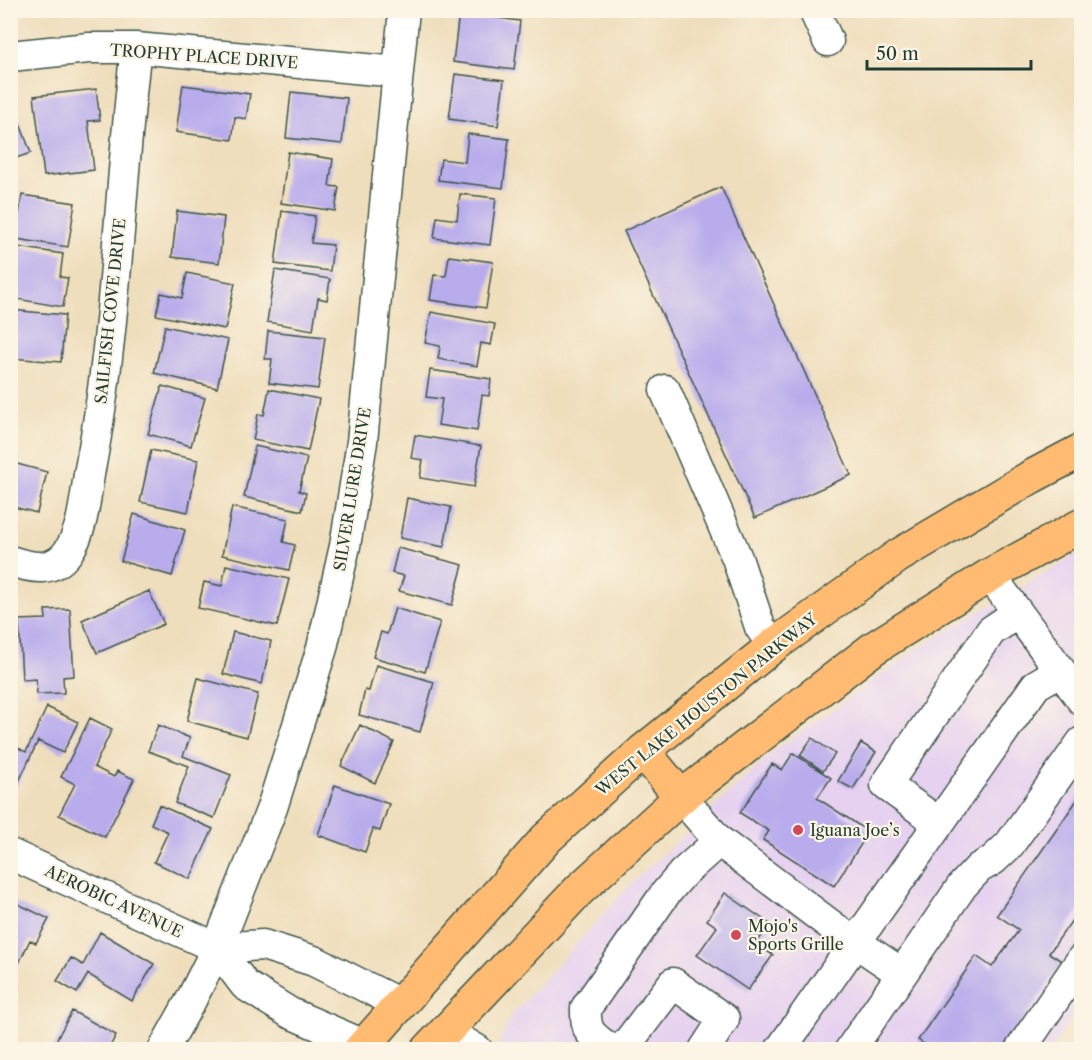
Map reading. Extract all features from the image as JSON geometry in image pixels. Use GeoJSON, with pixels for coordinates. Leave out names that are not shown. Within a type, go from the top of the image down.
{"type":"FeatureCollection","features":[{"type":"Feature","properties":{"kind":"main road","name":"WEST LAKE HOUSTON PARKWAY"},"geometry":{"type":"LineString","coordinates":[[365,1048],[400,1004],[546,839],[643,750],[773,646],[898,556],[1031,477],[1082,450]]}},
{"type":"Feature","properties":{"kind":"main road"},"geometry":{"type":"LineString","coordinates":[[400,1004],[437,1040],[579,890],[681,797],[874,648],[990,575],[1082,525]]}},
{"type":"Feature","properties":{"kind":"main road"},"geometry":{"type":"LineString","coordinates":[[643,750],[681,797]]}},
{"type":"Feature","properties":{"kind":"street","name":"SILVER LURE DRIVE"},"geometry":{"type":"LineString","coordinates":[[162,1050],[217,948],[272,808],[322,648],[345,546],[362,442],[404,10]]}},
{"type":"Feature","properties":{"kind":"street"},"geometry":{"type":"LineString","coordinates":[[814,10],[828,41]]}},
{"type":"Feature","properties":{"kind":"street","name":"TROPHY PLACE DRIVE"},"geometry":{"type":"LineString","coordinates":[[10,56],[89,48],[136,48],[398,72]]}},
{"type":"Feature","properties":{"kind":"street","name":"SAILFISH COVE DRIVE"},"geometry":{"type":"LineString","coordinates":[[10,561],[42,568],[54,563],[67,553],[78,532],[97,432],[113,301],[136,48]]}},
{"type":"Feature","properties":{"kind":"street"},"geometry":{"type":"LineString","coordinates":[[665,390],[737,558],[760,627],[773,646]]}},
{"type":"Feature","properties":{"kind":"street"},"geometry":{"type":"LineString","coordinates":[[990,575],[1082,700]]}},
{"type":"Feature","properties":{"kind":"street"},"geometry":{"type":"LineString","coordinates":[[939,823],[886,785],[991,631],[1018,613]]}},
{"type":"Feature","properties":{"kind":"street"},"geometry":{"type":"LineString","coordinates":[[780,1050],[1036,685],[1060,671]]}},
{"type":"Feature","properties":{"kind":"street"},"geometry":{"type":"LineString","coordinates":[[850,1050],[962,886],[979,867],[993,860],[1009,845],[1082,742]]}},
{"type":"Feature","properties":{"kind":"street"},"geometry":{"type":"LineString","coordinates":[[681,797],[719,841],[856,943],[901,973]]}},
{"type":"Feature","properties":{"kind":"street"},"geometry":{"type":"LineString","coordinates":[[611,1050],[592,1035],[585,1023],[586,1008],[665,894],[683,873],[719,841]]}},
{"type":"Feature","properties":{"kind":"street","name":"AEROBIC AVENUE"},"geometry":{"type":"LineString","coordinates":[[10,854],[217,948],[263,945],[314,961],[400,1004]]}},
{"type":"Feature","properties":{"kind":"street","name":"AEROBIC AVENUE"},"geometry":{"type":"LineString","coordinates":[[217,948],[245,985],[290,1013],[365,1048]]}},
{"type":"Feature","properties":{"kind":"street"},"geometry":{"type":"LineString","coordinates":[[1020,1050],[1082,959]]}},
{"type":"Feature","properties":{"kind":"street"},"geometry":{"type":"LineString","coordinates":[[622,1050],[673,983],[724,1019],[704,1050]]}},
{"type":"Feature","properties":{"kind":"street"},"geometry":{"type":"LineString","coordinates":[[437,1040],[477,1050]]}},
{"type":"Feature","properties":{"kind":"shaded area"},"geometry":{"type":"Polygon","coordinates":[[[1081,552],[1081,1003],[1052,1049],[501,1050],[498,1047],[510,1017],[632,883],[777,749],[920,647],[1081,552]]]}},
{"type":"Feature","properties":{"kind":"building"},"geometry":{"type":"Polygon","coordinates":[[[459,13],[520,21],[514,70],[453,62],[459,13]]]}},
{"type":"Feature","properties":{"kind":"building"},"geometry":{"type":"Polygon","coordinates":[[[455,74],[504,80],[498,126],[449,119],[455,74]]]}},
{"type":"Feature","properties":{"kind":"building"},"geometry":{"type":"Polygon","coordinates":[[[183,85],[250,94],[246,119],[235,117],[232,140],[176,132],[183,85]]]}},
{"type":"Feature","properties":{"kind":"building"},"geometry":{"type":"Polygon","coordinates":[[[96,89],[100,120],[88,121],[94,170],[44,176],[34,96],[96,89]]]}},
{"type":"Feature","properties":{"kind":"building"},"geometry":{"type":"Polygon","coordinates":[[[291,92],[347,98],[342,144],[286,138],[291,92]]]}},
{"type":"Feature","properties":{"kind":"building"},"geometry":{"type":"Polygon","coordinates":[[[10,97],[31,153],[10,160],[10,97]]]}},
{"type":"Feature","properties":{"kind":"building"},"geometry":{"type":"Polygon","coordinates":[[[468,134],[509,139],[503,188],[438,180],[441,159],[465,162],[468,134]]]}},
{"type":"Feature","properties":{"kind":"building"},"geometry":{"type":"Polygon","coordinates":[[[288,152],[333,159],[329,186],[339,187],[335,211],[281,203],[288,152]]]}},
{"type":"Feature","properties":{"kind":"building"},"geometry":{"type":"Polygon","coordinates":[[[721,187],[851,475],[755,518],[624,231],[721,187]]]}},
{"type":"Feature","properties":{"kind":"building"},"geometry":{"type":"Polygon","coordinates":[[[460,194],[496,198],[490,245],[434,238],[437,217],[457,220],[460,194]]]}},
{"type":"Feature","properties":{"kind":"building"},"geometry":{"type":"Polygon","coordinates":[[[22,195],[75,203],[68,247],[10,238],[11,212],[19,214],[22,195]]]}},
{"type":"Feature","properties":{"kind":"building"},"geometry":{"type":"Polygon","coordinates":[[[177,211],[224,217],[219,263],[172,257],[177,211]]]}},
{"type":"Feature","properties":{"kind":"building"},"geometry":{"type":"Polygon","coordinates":[[[282,211],[315,216],[311,243],[333,245],[330,271],[275,264],[282,211]]]}},
{"type":"Feature","properties":{"kind":"building"},"geometry":{"type":"Polygon","coordinates":[[[11,246],[63,254],[60,277],[68,278],[63,307],[11,298],[13,284],[10,283],[11,246]]]}},
{"type":"Feature","properties":{"kind":"building"},"geometry":{"type":"Polygon","coordinates":[[[449,256],[493,262],[486,308],[430,300],[434,275],[446,276],[449,256]]]}},
{"type":"Feature","properties":{"kind":"building"},"geometry":{"type":"Polygon","coordinates":[[[275,270],[330,279],[327,300],[318,298],[313,330],[267,322],[275,270]]]}},
{"type":"Feature","properties":{"kind":"building"},"geometry":{"type":"Polygon","coordinates":[[[187,273],[235,283],[225,329],[156,315],[161,293],[182,298],[187,273]]]}},
{"type":"Feature","properties":{"kind":"building"},"geometry":{"type":"Polygon","coordinates":[[[10,310],[65,315],[61,362],[10,358],[10,310]]]}},
{"type":"Feature","properties":{"kind":"building"},"geometry":{"type":"Polygon","coordinates":[[[431,312],[495,324],[491,345],[481,343],[477,366],[438,359],[440,346],[425,343],[431,312]]]}},
{"type":"Feature","properties":{"kind":"building"},"geometry":{"type":"Polygon","coordinates":[[[165,326],[228,340],[217,388],[154,373],[165,326]]]}},
{"type":"Feature","properties":{"kind":"building"},"geometry":{"type":"Polygon","coordinates":[[[268,331],[325,337],[318,389],[269,383],[272,359],[265,359],[268,331]]]}},
{"type":"Feature","properties":{"kind":"building"},"geometry":{"type":"Polygon","coordinates":[[[430,370],[491,379],[489,396],[482,395],[477,431],[438,425],[442,399],[426,397],[430,370]]]}},
{"type":"Feature","properties":{"kind":"building"},"geometry":{"type":"Polygon","coordinates":[[[162,386],[205,398],[191,446],[148,434],[162,386]]]}},
{"type":"Feature","properties":{"kind":"building"},"geometry":{"type":"Polygon","coordinates":[[[269,389],[319,399],[308,451],[253,440],[258,414],[264,415],[269,389]]]}},
{"type":"Feature","properties":{"kind":"building"},"geometry":{"type":"Polygon","coordinates":[[[415,435],[481,446],[474,487],[420,478],[423,460],[411,458],[415,435]]]}},
{"type":"Feature","properties":{"kind":"building"},"geometry":{"type":"Polygon","coordinates":[[[255,446],[307,458],[299,491],[306,493],[302,511],[244,497],[255,446]]]}},
{"type":"Feature","properties":{"kind":"building"},"geometry":{"type":"Polygon","coordinates":[[[151,450],[198,460],[188,512],[140,502],[151,450]]]}},
{"type":"Feature","properties":{"kind":"building"},"geometry":{"type":"Polygon","coordinates":[[[10,462],[47,472],[37,513],[10,506],[10,462]]]}},
{"type":"Feature","properties":{"kind":"building"},"geometry":{"type":"Polygon","coordinates":[[[407,498],[451,507],[444,547],[400,538],[407,498]]]}},
{"type":"Feature","properties":{"kind":"building"},"geometry":{"type":"Polygon","coordinates":[[[232,507],[288,519],[283,542],[295,545],[289,570],[222,555],[232,507]]]}},
{"type":"Feature","properties":{"kind":"building"},"geometry":{"type":"Polygon","coordinates":[[[134,514],[185,530],[172,576],[121,561],[134,514]]]}},
{"type":"Feature","properties":{"kind":"building"},"geometry":{"type":"Polygon","coordinates":[[[398,548],[463,565],[452,605],[399,591],[404,576],[392,573],[398,548]]]}},
{"type":"Feature","properties":{"kind":"building"},"geometry":{"type":"Polygon","coordinates":[[[226,565],[289,579],[277,626],[198,608],[204,582],[222,586],[226,565]]]}},
{"type":"Feature","properties":{"kind":"building"},"geometry":{"type":"Polygon","coordinates":[[[149,591],[164,624],[97,653],[82,620],[149,591]]]}},
{"type":"Feature","properties":{"kind":"building"},"geometry":{"type":"Polygon","coordinates":[[[395,608],[440,622],[425,672],[373,657],[381,632],[387,634],[395,608]]]}},
{"type":"Feature","properties":{"kind":"building"},"geometry":{"type":"Polygon","coordinates":[[[70,609],[74,676],[63,677],[64,693],[37,694],[36,679],[22,680],[19,620],[46,619],[45,610],[70,609]]]}},
{"type":"Feature","properties":{"kind":"building"},"geometry":{"type":"Polygon","coordinates":[[[233,632],[271,641],[262,684],[223,674],[233,632]]]}},
{"type":"Feature","properties":{"kind":"building"},"geometry":{"type":"Polygon","coordinates":[[[376,665],[434,682],[420,732],[359,715],[365,690],[369,691],[376,665]]]}},
{"type":"Feature","properties":{"kind":"building"},"geometry":{"type":"Polygon","coordinates":[[[198,678],[258,694],[247,737],[187,721],[198,678]]]}},
{"type":"Feature","properties":{"kind":"building"},"geometry":{"type":"Polygon","coordinates":[[[47,707],[78,722],[63,753],[38,741],[13,794],[10,793],[10,733],[16,736],[12,745],[26,752],[47,707]]]}},
{"type":"Feature","properties":{"kind":"building"},"geometry":{"type":"Polygon","coordinates":[[[90,718],[112,729],[94,767],[114,777],[117,771],[134,779],[105,837],[59,815],[75,784],[61,777],[90,718]]]}},
{"type":"Feature","properties":{"kind":"building"},"geometry":{"type":"Polygon","coordinates":[[[158,725],[190,738],[183,756],[231,775],[214,818],[175,803],[189,766],[148,751],[158,725]]]}},
{"type":"Feature","properties":{"kind":"building"},"geometry":{"type":"Polygon","coordinates":[[[360,725],[394,742],[375,783],[341,766],[360,725]]]}},
{"type":"Feature","properties":{"kind":"building"},"geometry":{"type":"Polygon","coordinates":[[[812,738],[835,754],[823,771],[800,755],[812,738]]]}},
{"type":"Feature","properties":{"kind":"building"},"geometry":{"type":"Polygon","coordinates":[[[861,743],[876,752],[853,789],[838,781],[861,743]]]}},
{"type":"Feature","properties":{"kind":"building"},"geometry":{"type":"Polygon","coordinates":[[[793,753],[831,778],[817,798],[869,832],[834,886],[763,840],[769,831],[740,813],[772,764],[782,770],[793,753]]]}},
{"type":"Feature","properties":{"kind":"building"},"geometry":{"type":"Polygon","coordinates":[[[335,785],[389,804],[380,831],[373,829],[365,852],[318,835],[335,785]]]}},
{"type":"Feature","properties":{"kind":"building"},"geometry":{"type":"Polygon","coordinates":[[[1082,793],[1082,906],[1049,953],[1063,962],[1002,1050],[929,1050],[930,1048],[918,1040],[976,956],[992,967],[1019,930],[997,915],[1082,793]]]}},
{"type":"Feature","properties":{"kind":"building"},"geometry":{"type":"Polygon","coordinates":[[[159,805],[213,829],[190,879],[154,862],[168,832],[151,824],[159,805]]]}},
{"type":"Feature","properties":{"kind":"building","name":"Mojo's Sports Grille"},"geometry":{"type":"Polygon","coordinates":[[[725,893],[770,924],[756,944],[773,955],[748,990],[697,955],[717,927],[707,920],[725,893]]]}},
{"type":"Feature","properties":{"kind":"building"},"geometry":{"type":"Polygon","coordinates":[[[10,900],[49,919],[36,943],[30,940],[18,965],[10,961],[10,900]]]}},
{"type":"Feature","properties":{"kind":"building"},"geometry":{"type":"Polygon","coordinates":[[[100,932],[154,964],[132,1001],[88,974],[77,993],[57,981],[71,958],[83,965],[100,932]]]}},
{"type":"Feature","properties":{"kind":"building"},"geometry":{"type":"Polygon","coordinates":[[[72,1011],[116,1035],[108,1050],[51,1050],[72,1011]]]}},
{"type":"Feature","properties":{"kind":"place","name":"Iguana Joe’s"},"geometry":{"type":"Point","coordinates":[798,830]}},
{"type":"Feature","properties":{"kind":"place","name":"Mojo's Sports Grille"},"geometry":{"type":"Point","coordinates":[736,935]}}]}
